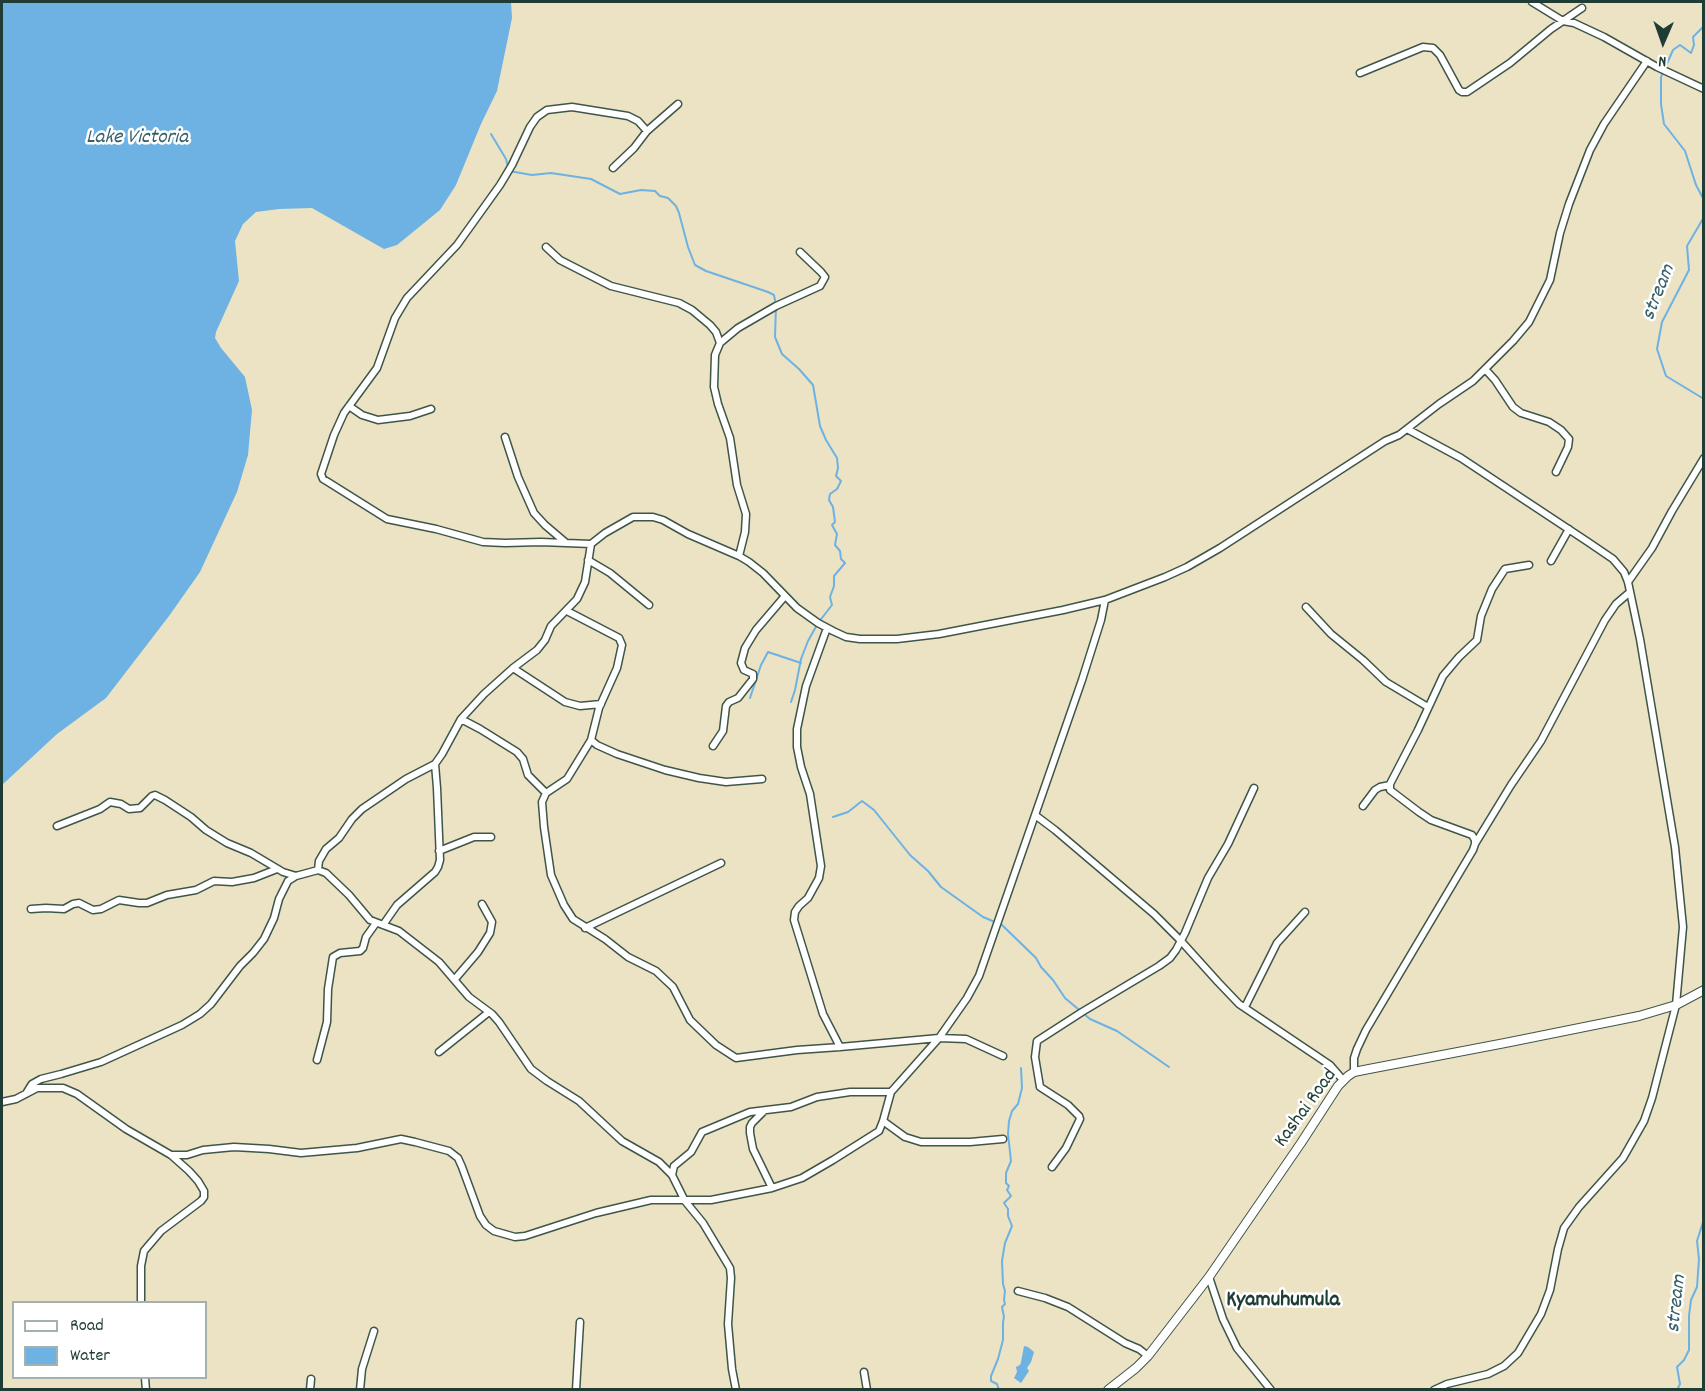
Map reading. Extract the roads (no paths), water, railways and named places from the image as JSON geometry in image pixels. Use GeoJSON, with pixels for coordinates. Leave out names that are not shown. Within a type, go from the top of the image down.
{"type":"FeatureCollection","features":[{"type":"Feature","properties":{"kind":"street"},"geometry":{"type":"LineString","coordinates":[[1532,2],[1563,21],[1574,23],[1704,89]]}},
{"type":"Feature","properties":{"kind":"street"},"geometry":{"type":"LineString","coordinates":[[1360,73],[1423,47],[1433,48],[1440,55],[1459,90],[1467,92],[1510,63],[1582,8]]}},
{"type":"Feature","properties":{"kind":"street"},"geometry":{"type":"LineString","coordinates":[[647,131],[638,121],[628,116],[572,108],[547,110],[537,117],[505,178],[457,245],[407,298],[395,318],[377,368],[344,413],[334,435],[321,474],[323,479],[387,519],[483,542],[591,544],[626,520],[633,517],[653,517],[749,562],[797,608],[826,628],[846,637],[897,639],[939,634],[1063,610],[1105,600],[1165,576],[1203,558],[1407,429],[1473,381],[1529,322],[1550,280],[1566,214],[1590,150],[1604,124],[1647,61]]}},
{"type":"Feature","properties":{"kind":"street"},"geometry":{"type":"LineString","coordinates":[[613,168],[634,148],[647,131],[678,104]]}},
{"type":"Feature","properties":{"kind":"street"},"geometry":{"type":"LineString","coordinates":[[546,247],[561,260],[611,286],[679,303],[692,310],[716,332],[720,343]]}},
{"type":"Feature","properties":{"kind":"street"},"geometry":{"type":"LineString","coordinates":[[739,556],[745,532],[746,514],[737,485],[730,438],[714,387],[715,355],[720,343],[738,328],[776,306],[820,286],[825,277],[800,252]]}},
{"type":"Feature","properties":{"kind":"street"},"geometry":{"type":"LineString","coordinates":[[1485,369],[1513,407],[1521,413],[1549,422],[1569,439],[1568,447],[1556,472]]}},
{"type":"Feature","properties":{"kind":"street"},"geometry":{"type":"LineString","coordinates":[[349,406],[362,415],[378,420],[410,416],[431,409]]}},
{"type":"Feature","properties":{"kind":"street"},"geometry":{"type":"LineString","coordinates":[[1407,429],[1461,458],[1569,529],[1613,559],[1624,572],[1630,592],[1674,837],[1683,927],[1676,1005],[1644,1121],[1623,1158],[1579,1207],[1564,1228],[1550,1290],[1541,1314],[1518,1353],[1504,1366],[1488,1374],[1434,1389]]}},
{"type":"Feature","properties":{"kind":"street"},"geometry":{"type":"LineString","coordinates":[[505,437],[518,477],[534,513],[566,543]]}},
{"type":"Feature","properties":{"kind":"street"},"geometry":{"type":"LineString","coordinates":[[1628,582],[1652,548],[1704,459]]}},
{"type":"Feature","properties":{"kind":"street"},"geometry":{"type":"LineString","coordinates":[[1551,561],[1569,529]]}},
{"type":"Feature","properties":{"kind":"street"},"geometry":{"type":"LineString","coordinates":[[318,870],[319,861],[326,849],[339,838],[352,819],[362,809],[406,779],[435,764],[461,719],[484,694],[537,650],[545,640],[551,626],[567,611],[581,592],[585,582],[591,544]]}},
{"type":"Feature","properties":{"kind":"street"},"geometry":{"type":"LineString","coordinates":[[588,560],[610,573],[649,605]]}},
{"type":"Feature","properties":{"kind":"street"},"geometry":{"type":"LineString","coordinates":[[1475,844],[1472,835],[1431,820],[1390,790],[1390,785],[1443,676],[1477,640],[1487,599],[1500,576],[1508,568],[1529,565]]}},
{"type":"Feature","properties":{"kind":"street"},"geometry":{"type":"LineString","coordinates":[[1354,1072],[1354,1058],[1366,1030],[1475,844],[1541,741],[1605,620],[1616,604],[1630,592]]}},
{"type":"Feature","properties":{"kind":"street"},"geometry":{"type":"LineString","coordinates":[[713,746],[725,726],[726,706],[738,698],[753,679],[753,674],[744,670],[741,663],[745,648],[756,630],[785,596]]}},
{"type":"Feature","properties":{"kind":"street"},"geometry":{"type":"LineString","coordinates":[[171,1155],[187,1155],[203,1150],[234,1147],[301,1153],[357,1148],[401,1139],[415,1142],[449,1151],[458,1158],[480,1216],[486,1225],[494,1231],[515,1237],[525,1236],[596,1213],[651,1200],[711,1200],[772,1188],[802,1178],[833,1161],[879,1131],[891,1092],[939,1038],[980,976],[1082,680],[1105,600]]}},
{"type":"Feature","properties":{"kind":"street"},"geometry":{"type":"LineString","coordinates":[[1306,607],[1331,634],[1386,682],[1428,707]]}},
{"type":"Feature","properties":{"kind":"street"},"geometry":{"type":"LineString","coordinates":[[567,611],[618,638],[622,645],[618,668],[601,704],[591,740],[567,779],[546,793],[542,802],[551,874],[567,911],[573,919],[628,957],[656,971],[673,987],[690,1020],[736,1059],[797,1050],[939,1038],[966,1039],[1003,1056]]}},
{"type":"Feature","properties":{"kind":"street"},"geometry":{"type":"LineString","coordinates":[[826,628],[806,686],[797,729],[801,767],[810,794],[821,866],[819,878],[808,898],[798,906],[794,920],[823,1014],[840,1047]]}},
{"type":"Feature","properties":{"kind":"street"},"geometry":{"type":"LineString","coordinates":[[513,668],[565,702],[580,706],[601,704]]}},
{"type":"Feature","properties":{"kind":"street"},"geometry":{"type":"LineString","coordinates":[[461,719],[517,752],[524,759],[528,775],[546,793]]}},
{"type":"Feature","properties":{"kind":"street"},"geometry":{"type":"LineString","coordinates":[[591,740],[617,754],[664,770],[699,778],[726,782],[762,779]]}},
{"type":"Feature","properties":{"kind":"street"},"geometry":{"type":"LineString","coordinates":[[318,1060],[327,1022],[328,988],[333,957],[340,953],[360,951],[366,937],[401,900],[435,872],[440,860],[435,764]]}},
{"type":"Feature","properties":{"kind":"street"},"geometry":{"type":"LineString","coordinates":[[1363,806],[1375,790],[1390,785]]}},
{"type":"Feature","properties":{"kind":"street"},"geometry":{"type":"LineString","coordinates":[[1052,1167],[1066,1148],[1080,1119],[1068,1106],[1040,1087],[1035,1057],[1037,1041],[1170,958],[1181,941],[1208,878],[1228,844],[1254,788]]}},
{"type":"Feature","properties":{"kind":"street"},"geometry":{"type":"LineString","coordinates":[[57,826],[100,809],[110,802],[121,804],[129,809],[140,808],[155,795],[227,843],[251,853],[283,872],[296,876]]}},
{"type":"Feature","properties":{"kind":"street"},"geometry":{"type":"LineString","coordinates":[[1035,815],[1139,901],[1181,941],[1239,1004],[1330,1065],[1343,1080]]}},
{"type":"Feature","properties":{"kind":"street"},"geometry":{"type":"LineString","coordinates":[[439,851],[474,837],[491,837]]}},
{"type":"Feature","properties":{"kind":"street"},"geometry":{"type":"LineString","coordinates":[[585,928],[721,863]]}},
{"type":"Feature","properties":{"kind":"street"},"geometry":{"type":"LineString","coordinates":[[31,909],[64,909],[78,903],[93,910],[101,909],[119,900],[147,903],[167,895],[196,890],[214,882],[254,878],[277,868]]}},
{"type":"Feature","properties":{"kind":"street"},"geometry":{"type":"LineString","coordinates":[[27,1092],[32,1084],[41,1079],[101,1062],[182,1025],[200,1014],[211,1004],[264,939],[274,918],[283,889],[288,882],[296,876],[318,870],[326,873],[350,895],[366,916],[399,931],[439,962],[469,997],[499,1023],[531,1068],[579,1101],[622,1141],[659,1162],[672,1175],[685,1201],[711,1237],[731,1272],[728,1324],[736,1389]]}},
{"type":"Feature","properties":{"kind":"street"},"geometry":{"type":"LineString","coordinates":[[455,979],[478,952],[490,933],[492,922],[482,904]]}},
{"type":"Feature","properties":{"kind":"street"},"geometry":{"type":"LineString","coordinates":[[1245,1007],[1278,943],[1305,912]]}},
{"type":"Feature","properties":{"kind":"street","name":"Kashai Road"},"geometry":{"type":"LineString","coordinates":[[1108,1389],[1148,1356],[1209,1277],[1343,1080],[1354,1072],[1627,1018],[1676,1005],[1704,990]]}},
{"type":"Feature","properties":{"kind":"street"},"geometry":{"type":"LineString","coordinates":[[439,1052],[489,1012]]}},
{"type":"Feature","properties":{"kind":"street"},"geometry":{"type":"LineString","coordinates":[[2,1102],[16,1099],[37,1088],[63,1088],[77,1094],[126,1129],[171,1155],[198,1181],[204,1191],[201,1201],[161,1231],[144,1251],[141,1266],[141,1301]]}},
{"type":"Feature","properties":{"kind":"street"},"geometry":{"type":"LineString","coordinates":[[672,1175],[674,1166],[691,1152],[702,1132],[750,1112],[792,1107],[817,1097],[850,1092],[891,1092]]}},
{"type":"Feature","properties":{"kind":"street"},"geometry":{"type":"LineString","coordinates":[[764,1111],[752,1123],[750,1133],[757,1158],[772,1188]]}},
{"type":"Feature","properties":{"kind":"street"},"geometry":{"type":"LineString","coordinates":[[883,1121],[905,1137],[921,1142],[1003,1140]]}},
{"type":"Feature","properties":{"kind":"street"},"geometry":{"type":"LineString","coordinates":[[1209,1277],[1223,1319],[1237,1348],[1271,1389]]}},
{"type":"Feature","properties":{"kind":"street"},"geometry":{"type":"LineString","coordinates":[[1018,1291],[1068,1307],[1148,1356]]}},
{"type":"Feature","properties":{"kind":"street"},"geometry":{"type":"LineString","coordinates":[[576,1389],[580,1322]]}},
{"type":"Feature","properties":{"kind":"street"},"geometry":{"type":"LineString","coordinates":[[360,1389],[362,1369],[374,1331]]}},
{"type":"Feature","properties":{"kind":"street"},"geometry":{"type":"LineString","coordinates":[[864,1372],[867,1389]]}},
{"type":"Feature","properties":{"kind":"street"},"geometry":{"type":"LineString","coordinates":[[310,1389],[311,1379]]}},
{"type":"Feature","properties":{"kind":"water","name":"Lake Victoria"},"geometry":{"type":"Polygon","coordinates":[[[2,2],[511,2],[512,18],[497,91],[456,185],[440,210],[397,245],[384,249],[312,208],[256,212],[243,224],[235,241],[239,281],[215,338],[245,377],[252,410],[248,455],[237,492],[200,572],[106,698],[57,734],[2,785],[2,2]]]}},
{"type":"Feature","properties":{"kind":"water"},"geometry":{"type":"Polygon","coordinates":[[[1024,1346],[1034,1352],[1027,1368],[1029,1371],[1021,1383],[1014,1378],[1017,1372],[1016,1367],[1021,1362],[1024,1346]]]}},
{"type":"Feature","properties":{"kind":"waterway","name":"stream"},"geometry":{"type":"LineString","coordinates":[[1704,26],[1693,37],[1694,45],[1691,53],[1680,45],[1673,50],[1661,77],[1664,124],[1685,151],[1696,185],[1704,200]]}},
{"type":"Feature","properties":{"kind":"waterway"},"geometry":{"type":"LineString","coordinates":[[491,134],[506,159],[509,171],[532,175],[551,173],[591,179],[620,194],[641,190],[655,191],[660,196],[668,198],[679,213],[695,265],[774,295],[775,337],[782,354],[813,385],[820,426],[837,458],[836,476],[841,481],[837,489],[830,494],[829,500],[833,507],[835,522],[832,525],[837,534],[835,545],[845,563],[834,576],[834,586],[830,597],[832,605],[818,623],[801,659],[791,702]]}},
{"type":"Feature","properties":{"kind":"waterway","name":"stream"},"geometry":{"type":"LineString","coordinates":[[1704,217],[1687,246],[1689,270],[1662,322],[1657,349],[1666,376],[1704,399]]}},
{"type":"Feature","properties":{"kind":"waterway"},"geometry":{"type":"LineString","coordinates":[[750,698],[768,652],[801,663]]}},
{"type":"Feature","properties":{"kind":"waterway"},"geometry":{"type":"LineString","coordinates":[[833,817],[848,812],[862,801],[874,810],[910,855],[941,887],[983,917],[1002,925],[1036,958],[1065,998],[1090,1019],[1117,1031],[1169,1067]]}},
{"type":"Feature","properties":{"kind":"waterway"},"geometry":{"type":"LineString","coordinates":[[999,1390],[997,1384],[991,1381],[991,1376],[1003,1340],[1002,1307],[1005,1304],[1005,1291],[1002,1261],[1005,1243],[1012,1226],[1008,1209],[1004,1203],[1011,1196],[1006,1183],[1006,1173],[1011,1161],[1008,1134],[1012,1111],[1018,1104],[1022,1088],[1021,1068]]}},
{"type":"Feature","properties":{"kind":"waterway","name":"stream"},"geometry":{"type":"LineString","coordinates":[[1677,1390],[1680,1384],[1677,1367],[1689,1350],[1691,1300],[1697,1287],[1699,1259],[1697,1241],[1704,1219]]}},
{"type":"Feature","properties":{"kind":"district","name":"Kyamuhumula"},"geometry":{"type":"Point","coordinates":[1283,1302]}}]}
